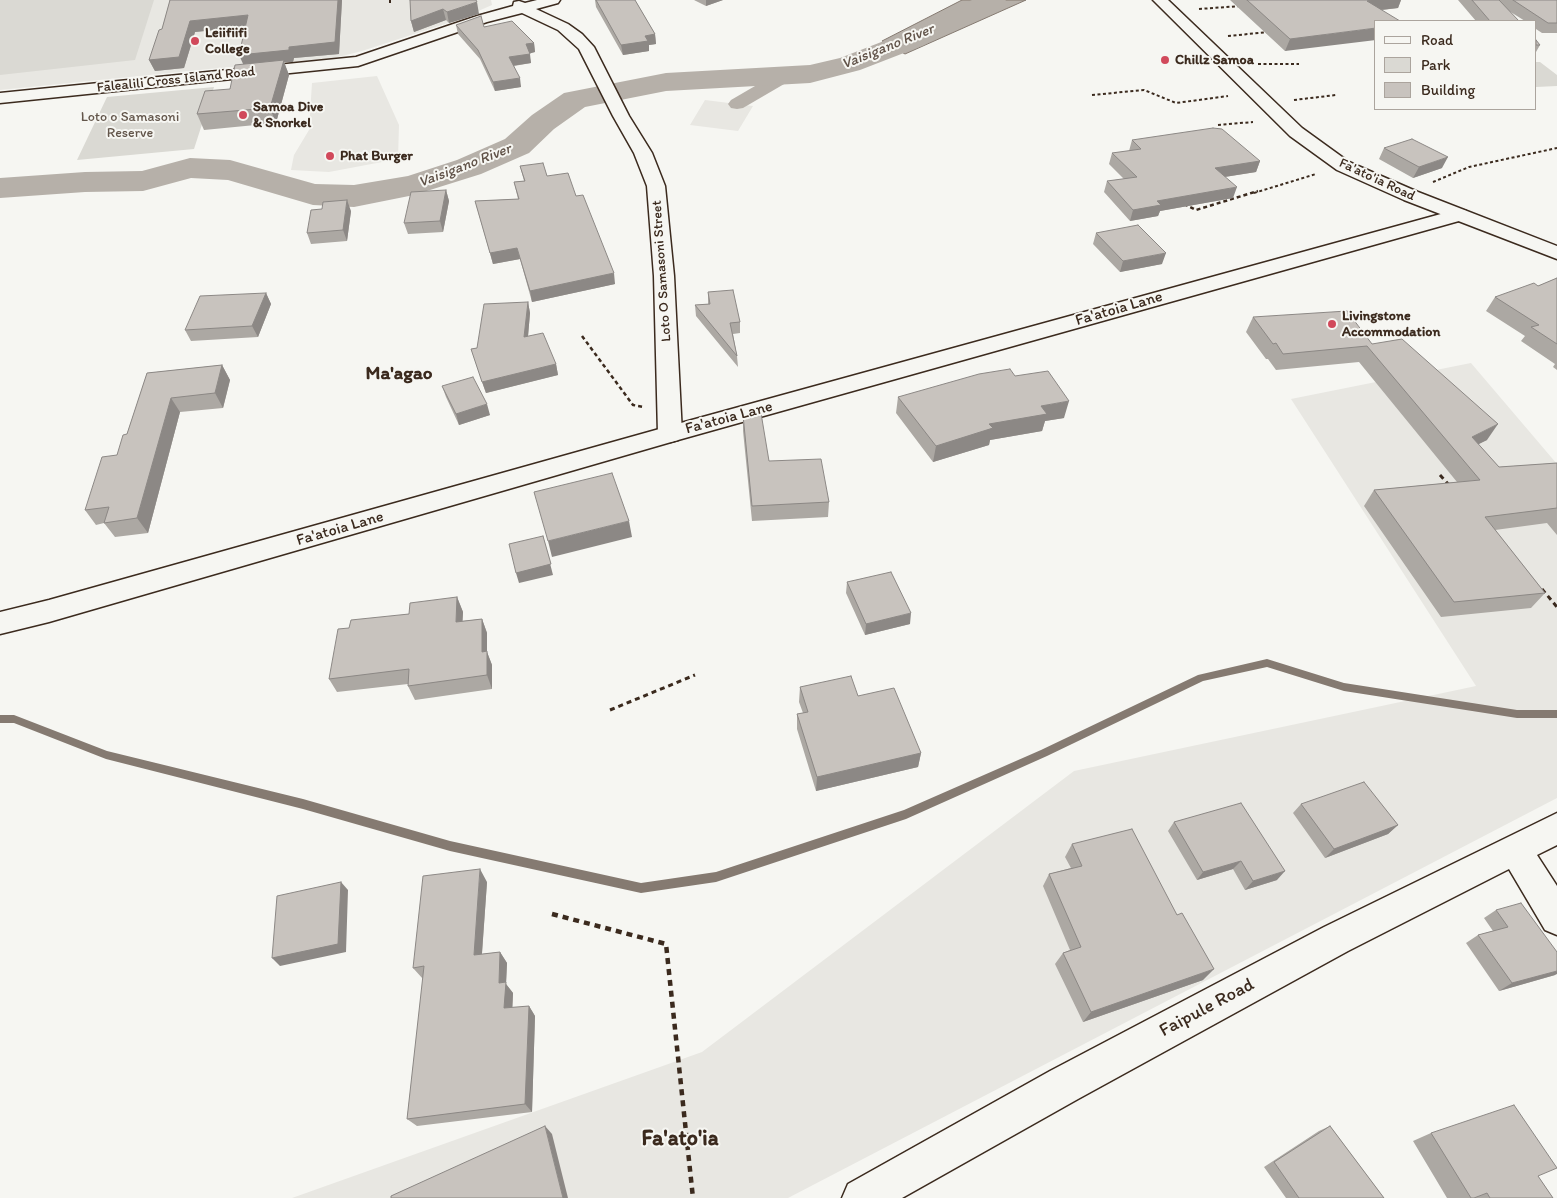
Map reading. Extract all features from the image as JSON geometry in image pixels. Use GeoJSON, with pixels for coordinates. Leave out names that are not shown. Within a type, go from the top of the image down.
{"type":"FeatureCollection","features":[{"type":"Feature","properties":{"kind":"main road","name":"Falealili Cross Island Road"},"geometry":{"type":"LineString","coordinates":[[0,98],[358,61],[456,28],[519,4],[553,0]]}},
{"type":"Feature","properties":{"kind":"main road"},"geometry":{"type":"LineString","coordinates":[[519,4],[577,37]]}},
{"type":"Feature","properties":{"kind":"main road","name":"Fa'ato'ia Road"},"geometry":{"type":"LineString","coordinates":[[1166,6],[1281,119],[1343,166],[1411,196],[1557,253]]}},
{"type":"Feature","properties":{"kind":"main road"},"geometry":{"type":"LineString","coordinates":[[572,18],[577,37]]}},
{"type":"Feature","properties":{"kind":"main road","name":"Loto O Samasoni Street"},"geometry":{"type":"LineString","coordinates":[[577,37],[586,47],[621,116],[643,153],[656,186],[664,276],[670,434]]}},
{"type":"Feature","properties":{"kind":"main road","name":"Fa'atoia Lane"},"geometry":{"type":"LineString","coordinates":[[0,623],[49,611],[670,434],[1459,215]]}},
{"type":"Feature","properties":{"kind":"main road","name":"Faipule Road"},"geometry":{"type":"LineString","coordinates":[[862,1198],[1134,1047],[1336,939],[1557,828]]}},
{"type":"Feature","properties":{"kind":"main road"},"geometry":{"type":"LineString","coordinates":[[1515,849],[1557,918]]}},
{"type":"Feature","properties":{"kind":"path"},"geometry":{"type":"LineString","coordinates":[[390,0],[390,5]]}},
{"type":"Feature","properties":{"kind":"path"},"geometry":{"type":"LineString","coordinates":[[1166,6],[1242,6]]}},
{"type":"Feature","properties":{"kind":"path"},"geometry":{"type":"LineString","coordinates":[[1198,39],[1269,32]]}},
{"type":"Feature","properties":{"kind":"path"},"geometry":{"type":"LineString","coordinates":[[1219,58],[1240,57],[1260,64],[1299,64]]}},
{"type":"Feature","properties":{"kind":"path"},"geometry":{"type":"LineString","coordinates":[[1092,95],[1144,90],[1176,103],[1336,95]]}},
{"type":"Feature","properties":{"kind":"path"},"geometry":{"type":"LineString","coordinates":[[1218,125],[1281,119]]}},
{"type":"Feature","properties":{"kind":"path"},"geometry":{"type":"LineString","coordinates":[[1411,196],[1438,179],[1469,167],[1557,148]]}},
{"type":"Feature","properties":{"kind":"path"},"geometry":{"type":"LineString","coordinates":[[1182,203],[1196,210],[1343,166]]}},
{"type":"Feature","properties":{"kind":"path"},"geometry":{"type":"LineString","coordinates":[[582,336],[633,406],[669,411]]}},
{"type":"Feature","properties":{"kind":"path"},"geometry":{"type":"LineString","coordinates":[[1440,475],[1453,490]]}},
{"type":"Feature","properties":{"kind":"path"},"geometry":{"type":"LineString","coordinates":[[1538,585],[1557,607]]}},
{"type":"Feature","properties":{"kind":"path"},"geometry":{"type":"LineString","coordinates":[[610,710],[695,675]]}},
{"type":"Feature","properties":{"kind":"path"},"geometry":{"type":"LineString","coordinates":[[552,914],[666,944],[693,1198]]}},
{"type":"Feature","properties":{"kind":"shaded area","name":"Leiifiifi College"},"geometry":{"type":"Polygon","coordinates":[[[0,0],[491,0],[492,5],[460,19],[362,51],[318,62],[219,68],[0,90],[0,0]]]}},
{"type":"Feature","properties":{"kind":"shaded area"},"geometry":{"type":"Polygon","coordinates":[[[962,0],[1026,0],[905,54],[882,41],[962,0]]]}},
{"type":"Feature","properties":{"kind":"shaded area"},"geometry":{"type":"Polygon","coordinates":[[[377,76],[399,125],[398,159],[329,172],[291,170],[294,155],[309,130],[312,83],[377,76]]]}},
{"type":"Feature","properties":{"kind":"shaded area"},"geometry":{"type":"Polygon","coordinates":[[[705,100],[753,106],[738,131],[690,125],[705,100]]]}},
{"type":"Feature","properties":{"kind":"shaded area"},"geometry":{"type":"Polygon","coordinates":[[[1471,363],[1557,464],[1557,798],[788,1198],[292,1198],[702,1052],[1074,771],[1476,686],[1291,399],[1471,363]]]}},
{"type":"Feature","properties":{"kind":"green space"},"geometry":{"type":"Polygon","coordinates":[[[0,0],[154,0],[135,60],[0,75],[0,0]]]}},
{"type":"Feature","properties":{"kind":"green space"},"geometry":{"type":"Polygon","coordinates":[[[1537,62],[1540,62],[1557,75],[1557,86],[1537,87],[1537,62]]]}},
{"type":"Feature","properties":{"kind":"green space","name":"Loto o Samasoni Reserve"},"geometry":{"type":"Polygon","coordinates":[[[214,87],[194,149],[77,160],[107,97],[214,87]]]}},
{"type":"Feature","properties":{"kind":"building"},"geometry":{"type":"Polygon","coordinates":[[[170,0],[338,0],[335,42],[289,47],[289,50],[239,55],[248,15],[190,21],[179,57],[149,60],[159,30],[162,29],[170,0]]]}},
{"type":"Feature","properties":{"kind":"building"},"geometry":{"type":"Polygon","coordinates":[[[410,0],[476,0],[477,2],[447,12],[443,9],[411,21],[410,0]]]}},
{"type":"Feature","properties":{"kind":"building"},"geometry":{"type":"Polygon","coordinates":[[[596,0],[635,0],[655,34],[645,36],[648,41],[621,45],[596,0]]]}},
{"type":"Feature","properties":{"kind":"building"},"geometry":{"type":"Polygon","coordinates":[[[1247,0],[1371,0],[1367,1],[1398,20],[1374,20],[1374,28],[1290,39],[1247,0]]]}},
{"type":"Feature","properties":{"kind":"building"},"geometry":{"type":"Polygon","coordinates":[[[1472,0],[1499,0],[1518,20],[1489,20],[1472,0]]]}},
{"type":"Feature","properties":{"kind":"building"},"geometry":{"type":"Polygon","coordinates":[[[1513,0],[1557,0],[1557,23],[1548,23],[1513,0]]]}},
{"type":"Feature","properties":{"kind":"building"},"geometry":{"type":"Polygon","coordinates":[[[481,16],[484,27],[512,21],[534,43],[526,44],[530,54],[509,57],[520,78],[493,82],[478,50],[456,25],[481,16]]]}},
{"type":"Feature","properties":{"kind":"building"},"geometry":{"type":"Polygon","coordinates":[[[284,60],[270,108],[197,114],[205,91],[230,89],[235,65],[284,60]]]}},
{"type":"Feature","properties":{"kind":"building"},"geometry":{"type":"Polygon","coordinates":[[[1213,128],[1222,129],[1260,161],[1215,168],[1237,187],[1157,201],[1161,205],[1133,210],[1107,181],[1137,177],[1112,153],[1141,149],[1132,140],[1213,128]]]}},
{"type":"Feature","properties":{"kind":"building"},"geometry":{"type":"Polygon","coordinates":[[[1412,139],[1448,157],[1419,167],[1384,148],[1412,139]]]}},
{"type":"Feature","properties":{"kind":"building"},"geometry":{"type":"Polygon","coordinates":[[[543,163],[547,176],[568,173],[576,196],[583,195],[614,273],[530,291],[517,248],[490,253],[475,201],[519,199],[514,182],[525,181],[520,166],[543,163]]]}},
{"type":"Feature","properties":{"kind":"building"},"geometry":{"type":"Polygon","coordinates":[[[446,190],[440,221],[404,223],[411,192],[446,190]]]}},
{"type":"Feature","properties":{"kind":"building"},"geometry":{"type":"Polygon","coordinates":[[[347,200],[343,230],[307,233],[311,210],[322,209],[323,202],[347,200]]]}},
{"type":"Feature","properties":{"kind":"building"},"geometry":{"type":"Polygon","coordinates":[[[1138,225],[1166,253],[1123,261],[1096,233],[1138,225]]]}},
{"type":"Feature","properties":{"kind":"building"},"geometry":{"type":"Polygon","coordinates":[[[1557,278],[1557,344],[1531,327],[1539,325],[1495,297],[1534,283],[1538,286],[1557,278]]]}},
{"type":"Feature","properties":{"kind":"building"},"geometry":{"type":"Polygon","coordinates":[[[733,290],[740,322],[730,323],[737,356],[695,305],[710,304],[708,292],[733,290]]]}},
{"type":"Feature","properties":{"kind":"building"},"geometry":{"type":"Polygon","coordinates":[[[266,293],[252,326],[185,330],[200,296],[266,293]]]}},
{"type":"Feature","properties":{"kind":"building"},"geometry":{"type":"Polygon","coordinates":[[[528,302],[524,337],[543,333],[556,364],[482,382],[471,349],[477,348],[484,304],[528,302]]]}},
{"type":"Feature","properties":{"kind":"building"},"geometry":{"type":"Polygon","coordinates":[[[1347,311],[1372,344],[1402,339],[1498,424],[1472,437],[1499,467],[1557,463],[1557,508],[1485,517],[1545,593],[1454,602],[1374,490],[1480,480],[1367,346],[1283,354],[1253,317],[1347,311]]]}},
{"type":"Feature","properties":{"kind":"building"},"geometry":{"type":"Polygon","coordinates":[[[222,365],[215,393],[171,398],[137,518],[104,523],[109,507],[85,510],[102,457],[117,455],[123,435],[127,434],[147,373],[222,365]]]}},
{"type":"Feature","properties":{"kind":"building"},"geometry":{"type":"Polygon","coordinates":[[[1010,369],[1015,376],[1048,371],[1069,401],[1041,406],[1047,414],[989,424],[993,428],[936,446],[898,397],[979,374],[1010,369]]]}},
{"type":"Feature","properties":{"kind":"building"},"geometry":{"type":"Polygon","coordinates":[[[473,377],[487,404],[456,414],[442,386],[473,377]]]}},
{"type":"Feature","properties":{"kind":"building"},"geometry":{"type":"Polygon","coordinates":[[[761,413],[769,461],[821,459],[829,502],[752,506],[743,415],[761,413]]]}},
{"type":"Feature","properties":{"kind":"building"},"geometry":{"type":"Polygon","coordinates":[[[612,473],[629,521],[548,541],[534,492],[612,473]]]}},
{"type":"Feature","properties":{"kind":"building"},"geometry":{"type":"Polygon","coordinates":[[[543,536],[551,564],[516,573],[509,544],[543,536]]]}},
{"type":"Feature","properties":{"kind":"building"},"geometry":{"type":"Polygon","coordinates":[[[891,572],[911,613],[866,624],[847,582],[891,572]]]}},
{"type":"Feature","properties":{"kind":"building"},"geometry":{"type":"Polygon","coordinates":[[[457,597],[456,622],[482,619],[482,652],[487,651],[487,675],[408,686],[409,669],[329,679],[338,629],[349,628],[351,620],[409,614],[410,603],[457,597]]]}},
{"type":"Feature","properties":{"kind":"building"},"geometry":{"type":"Polygon","coordinates":[[[851,676],[858,696],[894,688],[921,753],[817,777],[797,714],[808,712],[800,687],[851,676]]]}},
{"type":"Feature","properties":{"kind":"building"},"geometry":{"type":"Polygon","coordinates":[[[1364,782],[1398,825],[1334,849],[1301,804],[1364,782]]]}},
{"type":"Feature","properties":{"kind":"building"},"geometry":{"type":"Polygon","coordinates":[[[1241,803],[1285,871],[1253,881],[1241,861],[1203,872],[1174,822],[1241,803]]]}},
{"type":"Feature","properties":{"kind":"building"},"geometry":{"type":"Polygon","coordinates":[[[1132,829],[1177,915],[1182,913],[1214,969],[1091,1012],[1063,953],[1081,947],[1049,874],[1082,866],[1072,844],[1132,829]]]}},
{"type":"Feature","properties":{"kind":"building"},"geometry":{"type":"Polygon","coordinates":[[[480,869],[474,955],[500,952],[499,983],[506,982],[504,1008],[529,1006],[525,1104],[407,1119],[424,966],[413,968],[423,876],[480,869]]]}},
{"type":"Feature","properties":{"kind":"building"},"geometry":{"type":"Polygon","coordinates":[[[341,882],[338,944],[272,958],[277,896],[341,882]]]}},
{"type":"Feature","properties":{"kind":"building"},"geometry":{"type":"Polygon","coordinates":[[[1521,903],[1557,952],[1557,971],[1512,983],[1478,935],[1508,927],[1496,910],[1521,903]]]}},
{"type":"Feature","properties":{"kind":"building"},"geometry":{"type":"Polygon","coordinates":[[[1514,1105],[1557,1168],[1538,1176],[1553,1198],[1490,1198],[1487,1193],[1471,1198],[1431,1133],[1514,1105]]]}},
{"type":"Feature","properties":{"kind":"building"},"geometry":{"type":"Polygon","coordinates":[[[545,1126],[563,1198],[391,1198],[391,1196],[545,1126]]]}},
{"type":"Feature","properties":{"kind":"building"},"geometry":{"type":"Polygon","coordinates":[[[1330,1126],[1384,1198],[1299,1198],[1274,1162],[1330,1126]]]}},
{"type":"Feature","properties":{"kind":"waterway","name":"Vaisigano River"},"geometry":{"type":"LineString","coordinates":[[0,188],[85,182],[143,181],[190,168],[230,170],[313,194],[354,196],[414,185],[469,167],[517,146],[543,122],[575,100],[666,82],[810,74],[850,64],[912,40],[993,0]]}},
{"type":"Feature","properties":{"kind":"waterway"},"geometry":{"type":"LineString","coordinates":[[737,104],[785,76]]}},
{"type":"Feature","properties":{"kind":"waterway"},"geometry":{"type":"LineString","coordinates":[[0,719],[14,719],[106,755],[303,804],[450,846],[641,888],[716,877],[906,814],[1044,753],[1201,678],[1267,663],[1344,687],[1517,714],[1557,714]]}},
{"type":"Feature","properties":{"kind":"place","name":"Leiifiifi College"},"geometry":{"type":"Point","coordinates":[195,41]}},
{"type":"Feature","properties":{"kind":"place","name":"Chillz Samoa"},"geometry":{"type":"Point","coordinates":[1165,60]}},
{"type":"Feature","properties":{"kind":"place","name":"Samoa Dive & Snorkel"},"geometry":{"type":"Point","coordinates":[243,115]}},
{"type":"Feature","properties":{"kind":"place","name":"Phat Burger"},"geometry":{"type":"Point","coordinates":[330,156]}},
{"type":"Feature","properties":{"kind":"place","name":"Livingstone Accommodation"},"geometry":{"type":"Point","coordinates":[1332,324]}},
{"type":"Feature","properties":{"kind":"district","name":"Ma'agao"},"geometry":{"type":"Point","coordinates":[399,374]}},
{"type":"Feature","properties":{"kind":"district","name":"Fa'ato'ia"},"geometry":{"type":"Point","coordinates":[680,1139]}}]}
